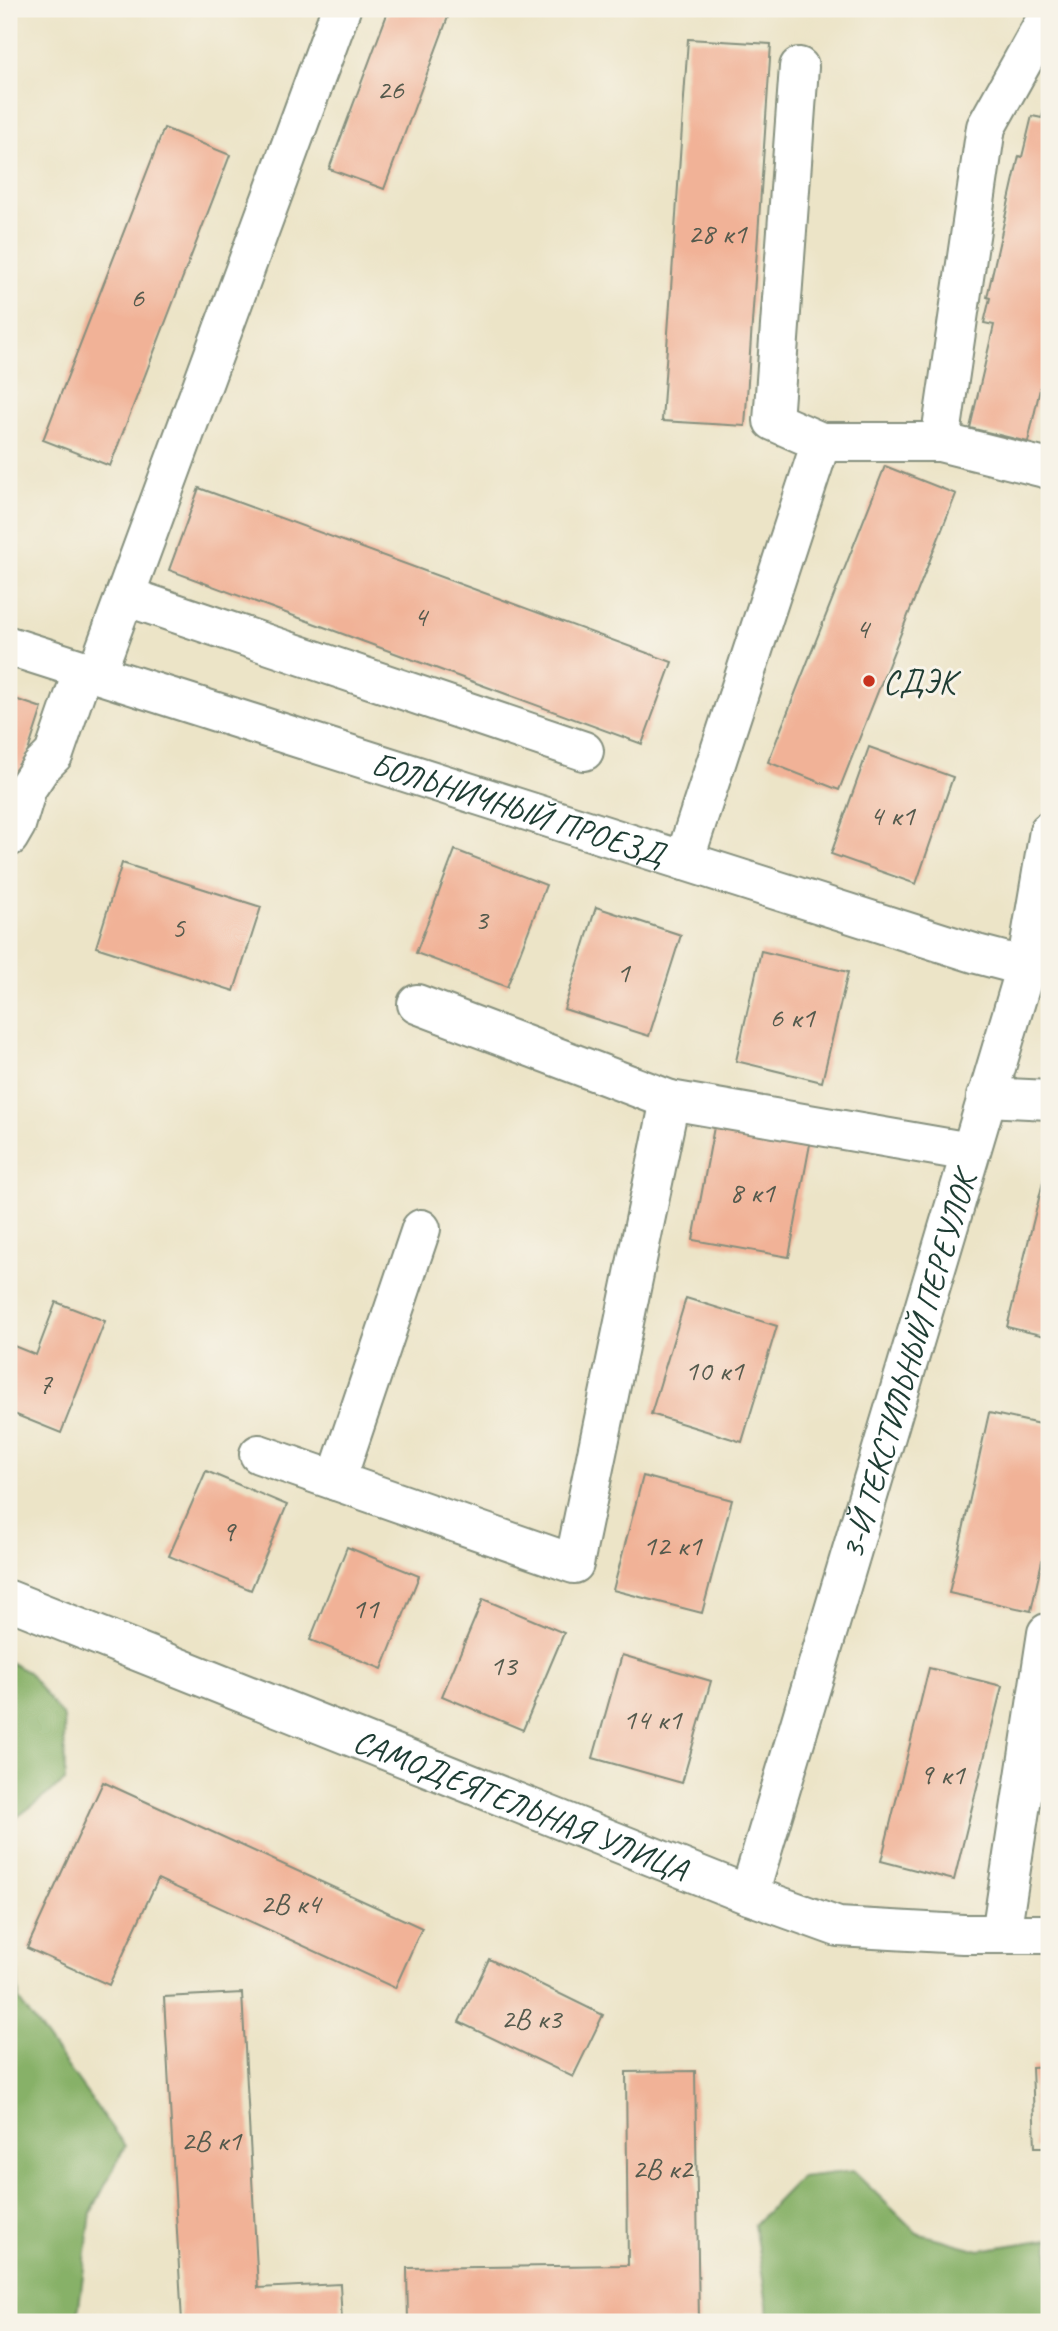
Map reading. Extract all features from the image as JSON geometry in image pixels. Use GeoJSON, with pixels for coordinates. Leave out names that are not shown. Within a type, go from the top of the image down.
{"type":"FeatureCollection","features":[{"type":"Feature","properties":{"kind":"street"},"geometry":{"type":"LineString","coordinates":[[9,837],[16,825],[27,788],[54,754],[125,596],[341,9]]}},
{"type":"Feature","properties":{"kind":"street"},"geometry":{"type":"LineString","coordinates":[[940,442],[986,127],[1049,15]]}},
{"type":"Feature","properties":{"kind":"street"},"geometry":{"type":"LineString","coordinates":[[799,67],[773,421],[821,442],[940,442],[1049,469]]}},
{"type":"Feature","properties":{"kind":"street"},"geometry":{"type":"LineString","coordinates":[[684,862],[821,442]]}},
{"type":"Feature","properties":{"kind":"street"},"geometry":{"type":"LineString","coordinates":[[125,596],[584,751]]}},
{"type":"Feature","properties":{"kind":"street","name":"БОЛЬНИЧНЫЙ ПРОЕЗД"},"geometry":{"type":"LineString","coordinates":[[9,646],[684,862],[1026,967]]}},
{"type":"Feature","properties":{"kind":"street","name":"3-Й ТЕКСТИЛЬНЫЙ ПЕРЕУЛОК"},"geometry":{"type":"LineString","coordinates":[[749,1895],[1026,967],[1049,831]]}},
{"type":"Feature","properties":{"kind":"street"},"geometry":{"type":"LineString","coordinates":[[417,1004],[670,1100],[970,1152]]}},
{"type":"Feature","properties":{"kind":"street"},"geometry":{"type":"LineString","coordinates":[[986,1097],[1049,1100]]}},
{"type":"Feature","properties":{"kind":"street"},"geometry":{"type":"LineString","coordinates":[[259,1454],[574,1564],[670,1100]]}},
{"type":"Feature","properties":{"kind":"street"},"geometry":{"type":"LineString","coordinates":[[336,1481],[421,1229]]}},
{"type":"Feature","properties":{"kind":"street","name":"САМОДЕЯТЕЛЬНАЯ УЛИЦА"},"geometry":{"type":"LineString","coordinates":[[9,1600],[749,1895],[838,1927],[1049,1934]]}},
{"type":"Feature","properties":{"kind":"street"},"geometry":{"type":"LineString","coordinates":[[1001,1934],[1048,1628]]}},
{"type":"Feature","properties":{"kind":"green space"},"geometry":{"type":"Polygon","coordinates":[[[9,1662],[28,1672],[64,1718],[65,1781],[9,1826],[9,1662]]]}},
{"type":"Feature","properties":{"kind":"green space"},"geometry":{"type":"Polygon","coordinates":[[[9,1900],[13,1906],[19,2000],[125,2146],[91,2213],[77,2322],[9,2322],[9,1900]]]}},
{"type":"Feature","properties":{"kind":"green space"},"geometry":{"type":"Polygon","coordinates":[[[853,2171],[917,2233],[979,2250],[1049,2239],[1049,2322],[770,2322],[754,2225],[801,2177],[853,2171]]]}},
{"type":"Feature","properties":{"kind":"building"},"geometry":{"type":"Polygon","coordinates":[[[389,9],[451,9],[384,189],[329,169],[389,9]]]}},
{"type":"Feature","properties":{"kind":"building"},"geometry":{"type":"Polygon","coordinates":[[[688,39],[771,44],[745,426],[662,421],[688,39]]]}},
{"type":"Feature","properties":{"kind":"building"},"geometry":{"type":"Polygon","coordinates":[[[1048,90],[1049,292],[1045,311],[1049,311],[1046,337],[1049,338],[1049,349],[1028,442],[970,428],[994,325],[984,323],[990,298],[987,297],[1019,156],[1022,157],[1032,116],[1042,118],[1048,90]]]}},
{"type":"Feature","properties":{"kind":"building"},"geometry":{"type":"Polygon","coordinates":[[[164,128],[230,155],[110,466],[43,440],[164,128]]]}},
{"type":"Feature","properties":{"kind":"building"},"geometry":{"type":"Polygon","coordinates":[[[885,466],[956,494],[839,790],[768,762],[885,466]]]}},
{"type":"Feature","properties":{"kind":"building"},"geometry":{"type":"Polygon","coordinates":[[[199,488],[672,662],[642,744],[169,570],[199,488]]]}},
{"type":"Feature","properties":{"kind":"building"},"geometry":{"type":"Polygon","coordinates":[[[9,697],[42,708],[9,810],[9,697]]]}},
{"type":"Feature","properties":{"kind":"building"},"geometry":{"type":"Polygon","coordinates":[[[869,747],[953,777],[916,884],[831,854],[869,747]]]}},
{"type":"Feature","properties":{"kind":"building"},"geometry":{"type":"Polygon","coordinates":[[[455,850],[546,885],[507,987],[416,953],[455,850]]]}},
{"type":"Feature","properties":{"kind":"building"},"geometry":{"type":"Polygon","coordinates":[[[122,863],[261,907],[234,991],[96,947],[122,863]]]}},
{"type":"Feature","properties":{"kind":"building"},"geometry":{"type":"Polygon","coordinates":[[[596,907],[681,935],[649,1036],[564,1009],[596,907]]]}},
{"type":"Feature","properties":{"kind":"building"},"geometry":{"type":"Polygon","coordinates":[[[761,951],[848,972],[822,1082],[736,1061],[761,951]]]}},
{"type":"Feature","properties":{"kind":"building"},"geometry":{"type":"Polygon","coordinates":[[[714,1127],[810,1144],[789,1257],[693,1240],[714,1127]]]}},
{"type":"Feature","properties":{"kind":"building"},"geometry":{"type":"Polygon","coordinates":[[[1049,1162],[1049,1337],[1007,1327],[1049,1162]]]}},
{"type":"Feature","properties":{"kind":"building"},"geometry":{"type":"Polygon","coordinates":[[[686,1298],[777,1326],[742,1442],[651,1414],[686,1298]]]}},
{"type":"Feature","properties":{"kind":"building"},"geometry":{"type":"Polygon","coordinates":[[[56,1302],[105,1321],[61,1433],[9,1412],[9,1344],[36,1355],[56,1302]]]}},
{"type":"Feature","properties":{"kind":"building"},"geometry":{"type":"Polygon","coordinates":[[[989,1413],[1049,1426],[1049,1529],[1031,1611],[949,1593],[989,1413]]]}},
{"type":"Feature","properties":{"kind":"building"},"geometry":{"type":"Polygon","coordinates":[[[206,1471],[287,1505],[251,1590],[169,1556],[206,1471]]]}},
{"type":"Feature","properties":{"kind":"building"},"geometry":{"type":"Polygon","coordinates":[[[643,1476],[732,1500],[702,1613],[613,1590],[643,1476]]]}},
{"type":"Feature","properties":{"kind":"building"},"geometry":{"type":"Polygon","coordinates":[[[347,1547],[419,1576],[382,1669],[310,1640],[347,1547]]]}},
{"type":"Feature","properties":{"kind":"building"},"geometry":{"type":"Polygon","coordinates":[[[483,1599],[564,1633],[523,1730],[442,1696],[483,1599]]]}},
{"type":"Feature","properties":{"kind":"building"},"geometry":{"type":"Polygon","coordinates":[[[622,1655],[711,1681],[682,1783],[593,1758],[622,1655]]]}},
{"type":"Feature","properties":{"kind":"building"},"geometry":{"type":"Polygon","coordinates":[[[929,1668],[1002,1686],[954,1880],[881,1861],[929,1668]]]}},
{"type":"Feature","properties":{"kind":"building"},"geometry":{"type":"Polygon","coordinates":[[[103,1782],[422,1928],[395,1988],[158,1879],[109,1985],[27,1948],[103,1782]]]}},
{"type":"Feature","properties":{"kind":"building"},"geometry":{"type":"Polygon","coordinates":[[[489,1959],[603,2015],[573,2077],[459,2022],[489,1959]]]}},
{"type":"Feature","properties":{"kind":"building"},"geometry":{"type":"Polygon","coordinates":[[[242,1993],[258,2288],[340,2284],[342,2322],[182,2322],[164,1997],[242,1993]]]}},
{"type":"Feature","properties":{"kind":"building"},"geometry":{"type":"Polygon","coordinates":[[[1049,2066],[1049,2147],[1035,2147],[1032,2067],[1049,2066]]]}},
{"type":"Feature","properties":{"kind":"building"},"geometry":{"type":"Polygon","coordinates":[[[695,2071],[699,2322],[408,2322],[407,2268],[628,2265],[626,2072],[695,2071]]]}},
{"type":"Feature","properties":{"kind":"place","name":"СДЭК"},"geometry":{"type":"Point","coordinates":[869,681]}}]}
